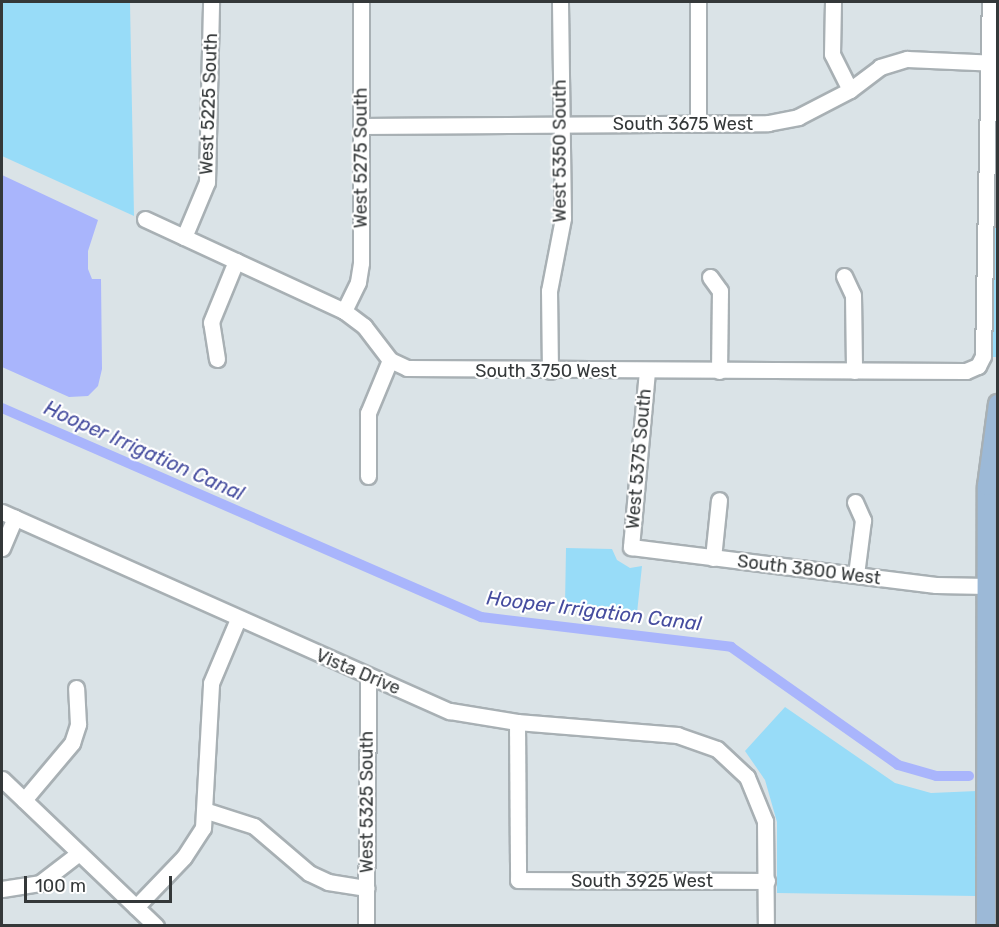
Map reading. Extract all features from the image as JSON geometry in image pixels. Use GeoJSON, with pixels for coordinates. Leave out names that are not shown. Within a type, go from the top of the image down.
{"type":"FeatureCollection","features":[{"type":"Feature","properties":{"kind":"main road"},"geometry":{"type":"LineString","coordinates":[[986,926],[992,877],[987,586],[991,431],[998,404]]}},
{"type":"Feature","properties":{"kind":"street","name":"West 5225 South"},"geometry":{"type":"LineString","coordinates":[[184,237],[207,182],[212,2]]}},
{"type":"Feature","properties":{"kind":"street","name":"West 5275 South"},"geometry":{"type":"LineString","coordinates":[[344,311],[358,282],[361,263],[361,2]]}},
{"type":"Feature","properties":{"kind":"street","name":"West 5350 South"},"geometry":{"type":"LineString","coordinates":[[550,371],[549,291],[563,218],[560,2]]}},
{"type":"Feature","properties":{"kind":"street"},"geometry":{"type":"LineString","coordinates":[[698,2],[698,124]]}},
{"type":"Feature","properties":{"kind":"street"},"geometry":{"type":"LineString","coordinates":[[833,2],[832,54],[850,90]]}},
{"type":"Feature","properties":{"kind":"street"},"geometry":{"type":"LineString","coordinates":[[990,2],[993,63]]}},
{"type":"Feature","properties":{"kind":"street","name":"South 3675 West"},"geometry":{"type":"LineString","coordinates":[[361,126],[698,124],[788,119],[850,90],[880,67],[907,59],[993,63]]}},
{"type":"Feature","properties":{"kind":"street","name":"South 3750 West"},"geometry":{"type":"LineString","coordinates":[[390,360],[428,371],[966,371],[978,366],[983,356],[993,63]]}},
{"type":"Feature","properties":{"kind":"street"},"geometry":{"type":"LineString","coordinates":[[145,219],[344,311],[364,326],[390,360],[368,413],[368,476]]}},
{"type":"Feature","properties":{"kind":"street"},"geometry":{"type":"LineString","coordinates":[[217,359],[210,321],[236,261]]}},
{"type":"Feature","properties":{"kind":"street"},"geometry":{"type":"LineString","coordinates":[[844,276],[853,294],[854,371]]}},
{"type":"Feature","properties":{"kind":"street"},"geometry":{"type":"LineString","coordinates":[[711,277],[720,291],[719,371]]}},
{"type":"Feature","properties":{"kind":"street","name":"West 5375 South"},"geometry":{"type":"LineString","coordinates":[[631,547],[647,371]]}},
{"type":"Feature","properties":{"kind":"street"},"geometry":{"type":"LineString","coordinates":[[713,558],[719,500]]}},
{"type":"Feature","properties":{"kind":"street"},"geometry":{"type":"LineString","coordinates":[[855,502],[863,520],[856,576]]}},
{"type":"Feature","properties":{"kind":"street"},"geometry":{"type":"LineString","coordinates":[[2,548],[8,515]]}},
{"type":"Feature","properties":{"kind":"street","name":"Vista Drive"},"geometry":{"type":"LineString","coordinates":[[8,515],[368,678],[450,711],[517,722],[677,735],[699,740],[733,760],[747,777],[765,821],[766,881]]}},
{"type":"Feature","properties":{"kind":"street","name":"South 3800 West"},"geometry":{"type":"LineString","coordinates":[[631,547],[856,576],[987,586]]}},
{"type":"Feature","properties":{"kind":"street"},"geometry":{"type":"LineString","coordinates":[[136,907],[195,844],[207,810],[211,683],[238,619]]}},
{"type":"Feature","properties":{"kind":"street","name":"West 5325 South"},"geometry":{"type":"LineString","coordinates":[[366,926],[368,678]]}},
{"type":"Feature","properties":{"kind":"street"},"geometry":{"type":"LineString","coordinates":[[24,800],[72,743],[78,724],[76,688]]}},
{"type":"Feature","properties":{"kind":"street","name":"South 3925 West"},"geometry":{"type":"LineString","coordinates":[[517,722],[518,880],[766,881]]}},
{"type":"Feature","properties":{"kind":"street"},"geometry":{"type":"LineString","coordinates":[[2,779],[156,926]]}},
{"type":"Feature","properties":{"kind":"street"},"geometry":{"type":"LineString","coordinates":[[207,810],[254,826],[309,873],[328,882],[367,888]]}},
{"type":"Feature","properties":{"kind":"street"},"geometry":{"type":"LineString","coordinates":[[2,889],[40,884],[79,853]]}},
{"type":"Feature","properties":{"kind":"street"},"geometry":{"type":"LineString","coordinates":[[766,881],[766,926]]}},
{"type":"Feature","properties":{"kind":"shaded area"},"geometry":{"type":"Polygon","coordinates":[[[2,2],[130,3],[134,216],[2,156],[2,2]]]}},
{"type":"Feature","properties":{"kind":"shaded area"},"geometry":{"type":"Polygon","coordinates":[[[989,70],[997,70],[998,357],[988,357],[989,70]]]}},
{"type":"Feature","properties":{"kind":"shaded area"},"geometry":{"type":"Polygon","coordinates":[[[2,175],[98,220],[88,251],[88,269],[92,279],[101,279],[102,369],[98,386],[88,396],[69,397],[2,367],[2,175]]]}},
{"type":"Feature","properties":{"kind":"shaded area"},"geometry":{"type":"Polygon","coordinates":[[[566,548],[612,549],[617,560],[630,568],[642,566],[637,613],[565,605],[566,548]]]}},
{"type":"Feature","properties":{"kind":"shaded area"},"geometry":{"type":"Polygon","coordinates":[[[785,707],[895,783],[931,793],[977,791],[976,896],[777,893],[777,822],[765,780],[745,751],[785,707]]]}},
{"type":"Feature","properties":{"kind":"waterway","name":"Hooper Irrigation Canal"},"geometry":{"type":"LineString","coordinates":[[2,408],[481,617],[731,647],[898,765],[936,776],[969,776]]}}]}
